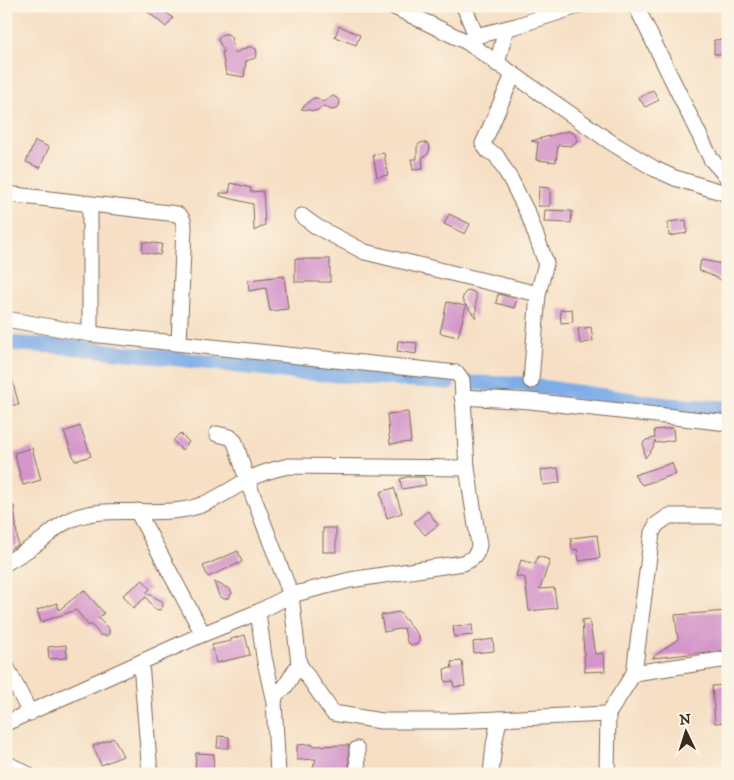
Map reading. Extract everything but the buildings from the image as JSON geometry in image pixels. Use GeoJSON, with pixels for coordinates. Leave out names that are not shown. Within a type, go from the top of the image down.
{"type":"FeatureCollection","features":[{"type":"Feature","properties":{"kind":"street"},"geometry":{"type":"LineString","coordinates":[[392,6],[413,10],[472,39],[497,64],[631,155],[655,169],[675,178],[728,194]]}},
{"type":"Feature","properties":{"kind":"street"},"geometry":{"type":"LineString","coordinates":[[464,6],[472,39]]}},
{"type":"Feature","properties":{"kind":"street"},"geometry":{"type":"LineString","coordinates":[[472,39],[578,6]]}},
{"type":"Feature","properties":{"kind":"street"},"geometry":{"type":"LineString","coordinates":[[636,6],[711,159],[728,178]]}},
{"type":"Feature","properties":{"kind":"street"},"geometry":{"type":"LineString","coordinates":[[497,64],[506,29]]}},
{"type":"Feature","properties":{"kind":"street"},"geometry":{"type":"LineString","coordinates":[[513,75],[483,144],[488,151],[496,155],[511,180],[529,216],[546,263],[538,294],[531,381]]}},
{"type":"Feature","properties":{"kind":"street"},"geometry":{"type":"LineString","coordinates":[[6,194],[177,214],[181,217],[184,221],[184,228],[179,344]]}},
{"type":"Feature","properties":{"kind":"street"},"geometry":{"type":"LineString","coordinates":[[90,205],[90,334]]}},
{"type":"Feature","properties":{"kind":"street"},"geometry":{"type":"LineString","coordinates":[[302,216],[317,227],[365,252],[538,294]]}},
{"type":"Feature","properties":{"kind":"street"},"geometry":{"type":"LineString","coordinates":[[6,319],[90,334],[453,372],[460,375],[462,380],[467,468],[478,545],[477,553],[473,559],[463,563],[350,580],[291,595],[258,612],[203,634],[6,723]]}},
{"type":"Feature","properties":{"kind":"street"},"geometry":{"type":"LineString","coordinates":[[462,397],[530,401],[728,423]]}},
{"type":"Feature","properties":{"kind":"street"},"geometry":{"type":"LineString","coordinates":[[217,434],[230,438],[235,442],[247,480],[291,595],[298,664],[333,713],[381,721],[454,721],[608,714]]}},
{"type":"Feature","properties":{"kind":"street"},"geometry":{"type":"LineString","coordinates":[[6,563],[31,548],[67,521],[86,515],[137,511],[164,512],[188,509],[212,500],[271,469],[289,466],[467,468]]}},
{"type":"Feature","properties":{"kind":"street"},"geometry":{"type":"LineString","coordinates":[[137,511],[203,634]]}},
{"type":"Feature","properties":{"kind":"street"},"geometry":{"type":"LineString","coordinates":[[607,774],[608,714],[634,673],[652,533],[656,525],[669,516],[728,516]]}},
{"type":"Feature","properties":{"kind":"street"},"geometry":{"type":"LineString","coordinates":[[258,612],[264,657],[274,702],[278,774]]}},
{"type":"Feature","properties":{"kind":"street"},"geometry":{"type":"LineString","coordinates":[[634,673],[728,659]]}},
{"type":"Feature","properties":{"kind":"street"},"geometry":{"type":"LineString","coordinates":[[141,663],[150,774]]}},
{"type":"Feature","properties":{"kind":"street"},"geometry":{"type":"LineString","coordinates":[[274,702],[276,694],[286,687],[298,664]]}},
{"type":"Feature","properties":{"kind":"street"},"geometry":{"type":"LineString","coordinates":[[6,666],[30,713]]}},
{"type":"Feature","properties":{"kind":"street"},"geometry":{"type":"LineString","coordinates":[[491,774],[499,719]]}},
{"type":"Feature","properties":{"kind":"street"},"geometry":{"type":"LineString","coordinates":[[357,749],[358,774]]}},
{"type":"Feature","properties":{"kind":"street"},"geometry":{"type":"LineString","coordinates":[[6,763],[28,774]]}},
{"type":"Feature","properties":{"kind":"waterway"},"geometry":{"type":"LineString","coordinates":[[6,343],[82,348],[293,372],[448,382]]}},
{"type":"Feature","properties":{"kind":"waterway"},"geometry":{"type":"LineString","coordinates":[[470,383],[520,384],[667,405],[728,408]]}}]}
